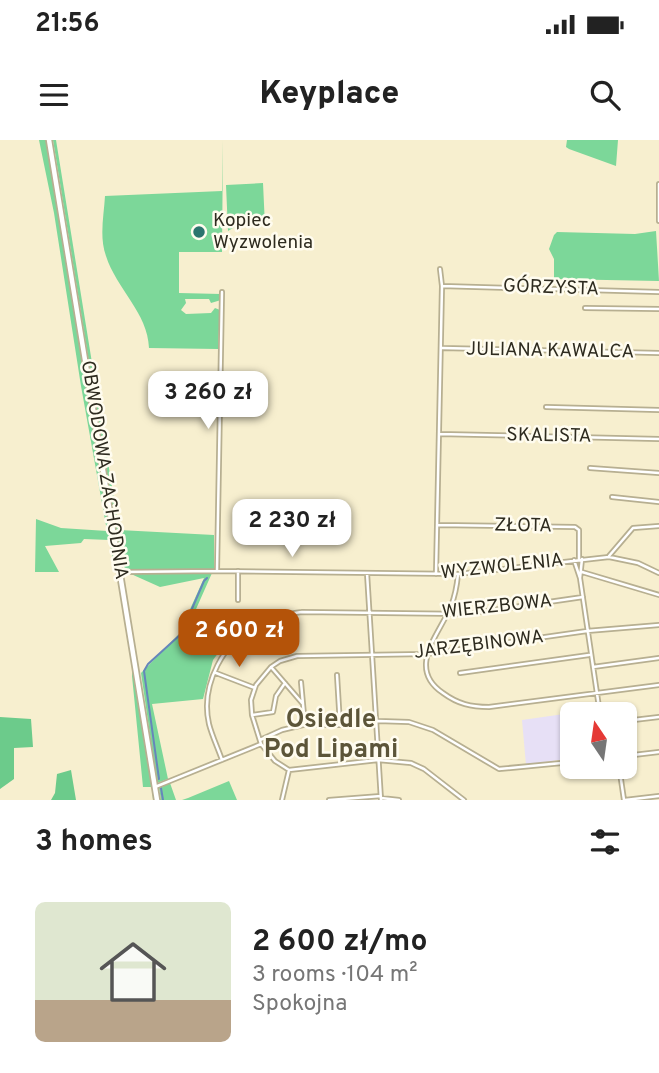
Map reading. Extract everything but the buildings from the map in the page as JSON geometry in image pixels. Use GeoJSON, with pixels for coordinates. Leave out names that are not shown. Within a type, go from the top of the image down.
{"type":"FeatureCollection","features":[{"type":"Feature","properties":{"kind":"main road","name":"OBWODOWA ZACHODNIA"},"geometry":{"type":"LineString","coordinates":[[50,140],[158,800]]}},
{"type":"Feature","properties":{"kind":"street"},"geometry":{"type":"LineString","coordinates":[[659,184],[659,221]]}},
{"type":"Feature","properties":{"kind":"street"},"geometry":{"type":"LineString","coordinates":[[436,574],[442,286],[440,269]]}},
{"type":"Feature","properties":{"kind":"street","name":"GÓRZYSTA"},"geometry":{"type":"LineString","coordinates":[[442,286],[659,292]]}},
{"type":"Feature","properties":{"kind":"street"},"geometry":{"type":"LineString","coordinates":[[217,571],[222,292]]}},
{"type":"Feature","properties":{"kind":"street"},"geometry":{"type":"LineString","coordinates":[[585,308],[659,309]]}},
{"type":"Feature","properties":{"kind":"street","name":"JULIANA KAWALCA"},"geometry":{"type":"LineString","coordinates":[[441,348],[659,353]]}},
{"type":"Feature","properties":{"kind":"street"},"geometry":{"type":"LineString","coordinates":[[546,407],[659,410]]}},
{"type":"Feature","properties":{"kind":"street","name":"SKALISTA"},"geometry":{"type":"LineString","coordinates":[[439,434],[659,439]]}},
{"type":"Feature","properties":{"kind":"street"},"geometry":{"type":"LineString","coordinates":[[590,468],[659,473]]}},
{"type":"Feature","properties":{"kind":"street"},"geometry":{"type":"LineString","coordinates":[[612,497],[659,502]]}},
{"type":"Feature","properties":{"kind":"street","name":"ZŁOTA"},"geometry":{"type":"LineString","coordinates":[[436,525],[575,527],[579,530],[581,559]]}},
{"type":"Feature","properties":{"kind":"street"},"geometry":{"type":"LineString","coordinates":[[609,557],[633,528],[659,526]]}},
{"type":"Feature","properties":{"kind":"street","name":"WYZWOLENIA"},"geometry":{"type":"LineString","coordinates":[[121,572],[458,574],[609,557],[638,564],[659,573]]}},
{"type":"Feature","properties":{"kind":"street"},"geometry":{"type":"LineString","coordinates":[[580,578],[581,559]]}},
{"type":"Feature","properties":{"kind":"street"},"geometry":{"type":"LineString","coordinates":[[574,560],[580,578],[598,702]]}},
{"type":"Feature","properties":{"kind":"street"},"geometry":{"type":"LineString","coordinates":[[238,571],[238,600]]}},
{"type":"Feature","properties":{"kind":"street"},"geometry":{"type":"LineString","coordinates":[[582,572],[659,595]]}},
{"type":"Feature","properties":{"kind":"street"},"geometry":{"type":"LineString","coordinates":[[367,573],[381,798]]}},
{"type":"Feature","properties":{"kind":"street"},"geometry":{"type":"LineString","coordinates":[[458,574],[456,591],[447,615],[426,654],[428,674],[436,689],[453,700],[468,706],[489,707],[659,685]]}},
{"type":"Feature","properties":{"kind":"street","name":"WIERZBOWA"},"geometry":{"type":"LineString","coordinates":[[215,672],[231,645],[259,623],[280,615],[302,612],[447,615],[495,611],[583,597]]}},
{"type":"Feature","properties":{"kind":"street","name":"JARZĘBINOWA"},"geometry":{"type":"LineString","coordinates":[[271,667],[296,656],[426,654],[587,631],[659,625]]}},
{"type":"Feature","properties":{"kind":"street"},"geometry":{"type":"LineString","coordinates":[[460,673],[590,654]]}},
{"type":"Feature","properties":{"kind":"street"},"geometry":{"type":"LineString","coordinates":[[592,667],[659,658]]}},
{"type":"Feature","properties":{"kind":"street"},"geometry":{"type":"LineString","coordinates":[[303,704],[271,667],[255,688],[251,700],[251,715],[260,742],[275,761],[289,770],[378,760],[411,763],[424,769],[464,800]]}},
{"type":"Feature","properties":{"kind":"street"},"geometry":{"type":"LineString","coordinates":[[222,760],[209,723],[207,695],[215,672],[255,688]]}},
{"type":"Feature","properties":{"kind":"street"},"geometry":{"type":"LineString","coordinates":[[337,675],[340,725]]}},
{"type":"Feature","properties":{"kind":"street"},"geometry":{"type":"LineString","coordinates":[[301,682],[305,727]]}},
{"type":"Feature","properties":{"kind":"street"},"geometry":{"type":"LineString","coordinates":[[251,715],[273,712],[276,696],[285,683]]}},
{"type":"Feature","properties":{"kind":"street"},"geometry":{"type":"LineString","coordinates":[[637,720],[659,717]]}},
{"type":"Feature","properties":{"kind":"street"},"geometry":{"type":"LineString","coordinates":[[155,787],[222,760],[282,730],[303,725],[409,722],[423,725],[499,769],[560,763]]}},
{"type":"Feature","properties":{"kind":"street"},"geometry":{"type":"LineString","coordinates":[[637,755],[659,752]]}},
{"type":"Feature","properties":{"kind":"street"},"geometry":{"type":"LineString","coordinates":[[282,800],[289,770]]}},
{"type":"Feature","properties":{"kind":"street"},"geometry":{"type":"LineString","coordinates":[[621,779],[624,800],[659,796]]}},
{"type":"Feature","properties":{"kind":"street"},"geometry":{"type":"LineString","coordinates":[[329,800],[399,800]]}},
{"type":"Feature","properties":{"kind":"shaded area"},"geometry":{"type":"Polygon","coordinates":[[[560,715],[560,760],[526,765],[522,720],[560,715]]]}},
{"type":"Feature","properties":{"kind":"green space"},"geometry":{"type":"Polygon","coordinates":[[[39,140],[46,140],[51,162],[118,566],[115,570],[109,540],[84,539],[81,543],[45,546],[59,572],[35,572],[36,519],[61,528],[107,531],[54,213],[39,140]]]}},
{"type":"Feature","properties":{"kind":"green space"},"geometry":{"type":"Polygon","coordinates":[[[53,140],[56,140],[119,530],[214,535],[214,569],[127,569],[122,566],[53,140]]]}},
{"type":"Feature","properties":{"kind":"green space"},"geometry":{"type":"Polygon","coordinates":[[[223,140],[222,252],[179,252],[179,293],[221,294],[221,300],[211,303],[209,299],[185,299],[186,303],[181,310],[186,314],[211,313],[215,308],[220,310],[218,349],[149,348],[138,312],[106,256],[102,234],[105,196],[222,191],[223,140]]]}},
{"type":"Feature","properties":{"kind":"green space"},"geometry":{"type":"Polygon","coordinates":[[[567,140],[618,140],[616,166],[569,149],[566,147],[567,140]]]}},
{"type":"Feature","properties":{"kind":"green space"},"geometry":{"type":"Polygon","coordinates":[[[263,183],[265,226],[236,226],[228,231],[226,185],[263,183]]]}},
{"type":"Feature","properties":{"kind":"green space"},"geometry":{"type":"Polygon","coordinates":[[[656,231],[659,281],[554,279],[554,259],[549,249],[557,232],[635,234],[656,231]]]}},
{"type":"Feature","properties":{"kind":"green space"},"geometry":{"type":"Polygon","coordinates":[[[212,573],[189,625],[231,636],[213,660],[203,699],[152,704],[168,779],[157,783],[141,673],[179,634],[204,578],[160,587],[131,574],[212,573]]]}},
{"type":"Feature","properties":{"kind":"green space"},"geometry":{"type":"Polygon","coordinates":[[[133,665],[152,787],[143,787],[133,665]]]}},
{"type":"Feature","properties":{"kind":"green space"},"geometry":{"type":"Polygon","coordinates":[[[0,717],[31,719],[33,747],[14,748],[14,779],[0,789],[0,717]]]}},
{"type":"Feature","properties":{"kind":"green space"},"geometry":{"type":"Polygon","coordinates":[[[71,770],[76,800],[51,800],[55,793],[57,774],[71,770]]]}},
{"type":"Feature","properties":{"kind":"green space"},"geometry":{"type":"Polygon","coordinates":[[[229,781],[237,800],[182,800],[188,798],[229,781]]]}},
{"type":"Feature","properties":{"kind":"green space"},"geometry":{"type":"Polygon","coordinates":[[[170,783],[176,800],[161,800],[159,788],[170,783]]]}},
{"type":"Feature","properties":{"kind":"waterway"},"geometry":{"type":"LineString","coordinates":[[159,779],[144,671],[148,664],[181,634],[207,578]]}},
{"type":"Feature","properties":{"kind":"waterway"},"geometry":{"type":"LineString","coordinates":[[161,788],[163,800]]}},
{"type":"Feature","properties":{"kind":"place","name":"Kopiec Wyzwolenia"},"geometry":{"type":"Point","coordinates":[199,232]}},
{"type":"Feature","properties":{"kind":"district","name":"Osiedle Pod Lipami"},"geometry":{"type":"Point","coordinates":[331,735]}}]}
